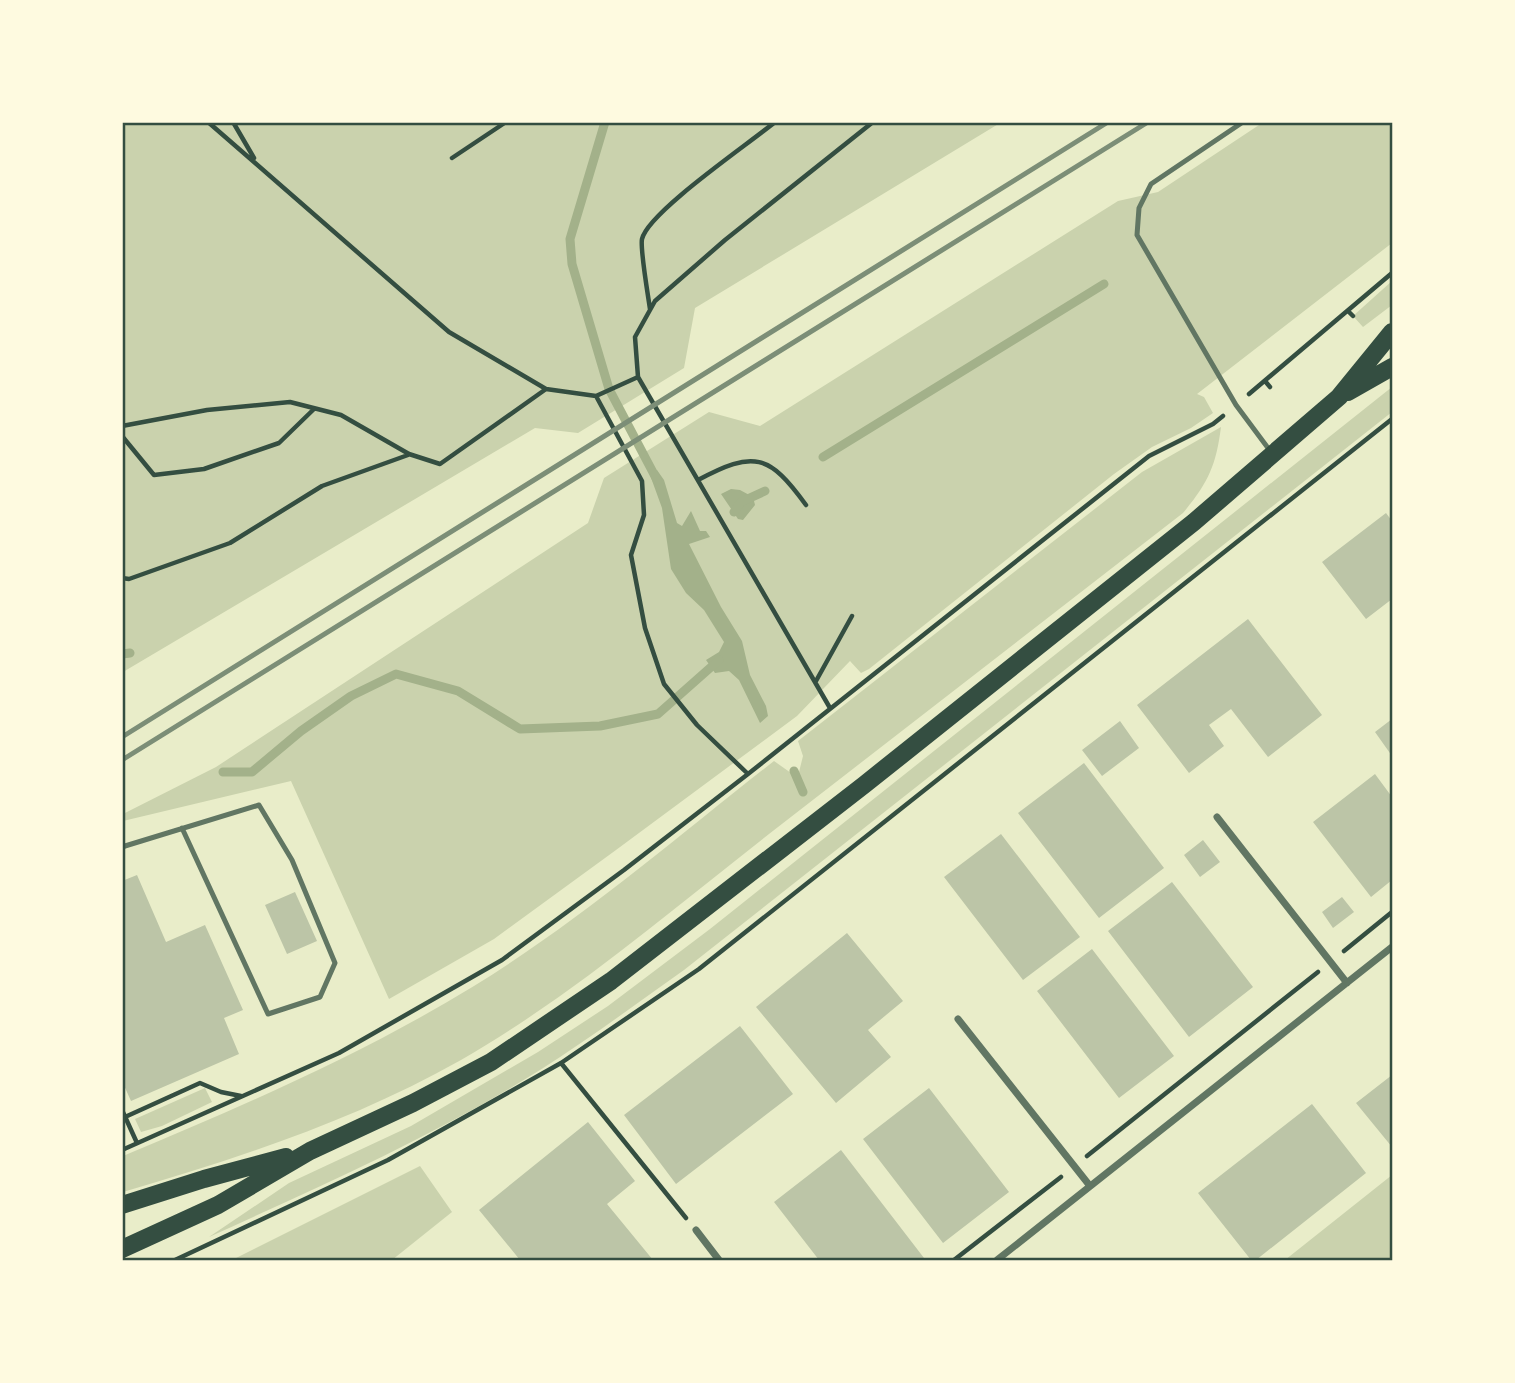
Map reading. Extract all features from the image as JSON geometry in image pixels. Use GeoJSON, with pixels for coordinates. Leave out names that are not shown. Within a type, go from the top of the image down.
{"type":"FeatureCollection","features":[{"type":"Feature","properties":{"kind":"main road"},"geometry":{"type":"LineString","coordinates":[[122,1249],[218,1205],[310,1151],[413,1103],[491,1062],[611,981],[907,751],[1194,522],[1339,397],[1392,332]]}},
{"type":"Feature","properties":{"kind":"main road"},"geometry":{"type":"LineString","coordinates":[[1339,397],[1392,367]]}},
{"type":"Feature","properties":{"kind":"main road"},"geometry":{"type":"LineString","coordinates":[[122,1205],[204,1179],[310,1151]]}},
{"type":"Feature","properties":{"kind":"street"},"geometry":{"type":"LineString","coordinates":[[1217,817],[1348,983]]}},
{"type":"Feature","properties":{"kind":"street"},"geometry":{"type":"LineString","coordinates":[[997,1261],[1392,947]]}},
{"type":"Feature","properties":{"kind":"street"},"geometry":{"type":"LineString","coordinates":[[958,1019],[1090,1186]]}},
{"type":"Feature","properties":{"kind":"street"},"geometry":{"type":"LineString","coordinates":[[696,1230],[719,1261]]}},
{"type":"Feature","properties":{"kind":"lane"},"geometry":{"type":"LineString","coordinates":[[1243,122],[1151,184],[1139,208],[1137,235],[1236,405],[1272,455]]}},
{"type":"Feature","properties":{"kind":"lane"},"geometry":{"type":"LineString","coordinates":[[122,848],[182,828],[259,805],[292,860],[335,963],[320,997],[268,1014],[182,828]]}},
{"type":"Feature","properties":{"kind":"path"},"geometry":{"type":"LineString","coordinates":[[208,122],[449,332],[546,389],[596,396],[638,377]]}},
{"type":"Feature","properties":{"kind":"path"},"geometry":{"type":"LineString","coordinates":[[233,122],[257,163]]}},
{"type":"Feature","properties":{"kind":"path"},"geometry":{"type":"LineString","coordinates":[[452,158],[506,122]]}},
{"type":"Feature","properties":{"kind":"path"},"geometry":{"type":"LineString","coordinates":[[650,309],[642,239],[650,224],[671,204],[775,122]]}},
{"type":"Feature","properties":{"kind":"path"},"geometry":{"type":"LineString","coordinates":[[830,708],[638,377],[635,337],[655,301],[726,240],[872,123]]}},
{"type":"Feature","properties":{"kind":"path"},"geometry":{"type":"LineString","coordinates":[[122,1150],[339,1053],[502,960],[748,774],[1149,456],[1213,424],[1392,273]]}},
{"type":"Feature","properties":{"kind":"path"},"geometry":{"type":"LineString","coordinates":[[1348,311],[1353,316]]}},
{"type":"Feature","properties":{"kind":"path"},"geometry":{"type":"LineString","coordinates":[[1265,381],[1270,387]]}},
{"type":"Feature","properties":{"kind":"path"},"geometry":{"type":"LineString","coordinates":[[122,426],[208,410],[290,402],[341,415],[409,454],[440,464],[546,389]]}},
{"type":"Feature","properties":{"kind":"path"},"geometry":{"type":"LineString","coordinates":[[596,396],[642,481],[643,515],[631,555],[645,628],[664,684],[696,724],[748,774]]}},
{"type":"Feature","properties":{"kind":"path"},"geometry":{"type":"LineString","coordinates":[[122,436],[154,475],[204,469],[279,443],[314,408]]}},
{"type":"Feature","properties":{"kind":"path"},"geometry":{"type":"LineString","coordinates":[[174,1261],[388,1160],[561,1063],[699,969],[1392,419]]}},
{"type":"Feature","properties":{"kind":"path"},"geometry":{"type":"LineString","coordinates":[[122,578],[130,579],[230,543],[322,486],[409,454]]}},
{"type":"Feature","properties":{"kind":"path"},"geometry":{"type":"LineString","coordinates":[[698,481],[729,464],[754,460],[776,468],[806,505]]}},
{"type":"Feature","properties":{"kind":"path"},"geometry":{"type":"LineString","coordinates":[[815,682],[852,617]]}},
{"type":"Feature","properties":{"kind":"path"},"geometry":{"type":"LineString","coordinates":[[954,1261],[1392,912]]}},
{"type":"Feature","properties":{"kind":"path"},"geometry":{"type":"LineString","coordinates":[[561,1063],[696,1230]]}},
{"type":"Feature","properties":{"kind":"path"},"geometry":{"type":"LineString","coordinates":[[125,1117],[200,1083],[221,1092],[243,1096]]}},
{"type":"Feature","properties":{"kind":"path"},"geometry":{"type":"LineString","coordinates":[[122,1110],[137,1143]]}},
{"type":"Feature","properties":{"kind":"shaded area"},"geometry":{"type":"Polygon","coordinates":[[[122,123],[1000,123],[695,308],[684,368],[578,433],[535,428],[123,672],[122,123]]]}},
{"type":"Feature","properties":{"kind":"shaded area"},"geometry":{"type":"Polygon","coordinates":[[[1262,123],[1392,123],[1392,243],[1197,394],[1204,397],[1213,413],[1191,428],[1152,447],[1114,474],[869,669],[861,673],[850,661],[797,716],[494,939],[389,999],[291,781],[123,821],[123,814],[216,767],[588,523],[604,478],[709,412],[760,426],[1118,201],[1158,192],[1262,123]]]}},
{"type":"Feature","properties":{"kind":"shaded area"},"geometry":{"type":"Polygon","coordinates":[[[1392,281],[1392,305],[1363,327],[1353,316],[1392,281]]]}},
{"type":"Feature","properties":{"kind":"shaded area"},"geometry":{"type":"Polygon","coordinates":[[[1392,387],[1392,412],[684,970],[540,1070],[460,1117],[209,1237],[289,1183],[411,1126],[538,1052],[608,1006],[710,929],[1392,387]]]}},
{"type":"Feature","properties":{"kind":"shaded area"},"geometry":{"type":"Polygon","coordinates":[[[1221,427],[1210,473],[1183,513],[542,1009],[461,1060],[380,1101],[296,1136],[123,1192],[123,1156],[302,1078],[432,1011],[552,934],[774,761],[791,773],[799,772],[803,756],[798,741],[1142,472],[1221,427]]]}},
{"type":"Feature","properties":{"kind":"shaded area"},"geometry":{"type":"Polygon","coordinates":[[[657,470],[664,480],[677,523],[682,526],[691,511],[700,531],[706,531],[710,537],[689,544],[721,607],[742,641],[750,675],[766,706],[768,716],[760,723],[739,680],[729,671],[715,673],[706,660],[719,652],[724,642],[704,610],[686,593],[671,569],[662,508],[650,475],[657,470]]]}},
{"type":"Feature","properties":{"kind":"shaded area"},"geometry":{"type":"Polygon","coordinates":[[[731,489],[740,490],[753,497],[755,505],[743,520],[738,519],[721,494],[731,489]]]}},
{"type":"Feature","properties":{"kind":"shaded area"},"geometry":{"type":"Polygon","coordinates":[[[205,1088],[212,1102],[162,1126],[141,1132],[135,1119],[205,1088]]]}},
{"type":"Feature","properties":{"kind":"shaded area"},"geometry":{"type":"Polygon","coordinates":[[[420,1166],[452,1212],[392,1260],[232,1260],[420,1166]]]}},
{"type":"Feature","properties":{"kind":"shaded area"},"geometry":{"type":"Polygon","coordinates":[[[1392,1175],[1392,1260],[1285,1260],[1392,1175]]]}},
{"type":"Feature","properties":{"kind":"building"},"geometry":{"type":"Polygon","coordinates":[[[1386,513],[1392,521],[1392,599],[1366,619],[1322,562],[1386,513]]]}},
{"type":"Feature","properties":{"kind":"building"},"geometry":{"type":"Polygon","coordinates":[[[1248,619],[1322,715],[1268,757],[1231,709],[1209,725],[1224,746],[1189,773],[1137,705],[1248,619]]]}},
{"type":"Feature","properties":{"kind":"building"},"geometry":{"type":"Polygon","coordinates":[[[1392,719],[1392,756],[1375,732],[1392,719]]]}},
{"type":"Feature","properties":{"kind":"building"},"geometry":{"type":"Polygon","coordinates":[[[1120,721],[1139,748],[1102,776],[1082,750],[1120,721]]]}},
{"type":"Feature","properties":{"kind":"building"},"geometry":{"type":"Polygon","coordinates":[[[1084,763],[1164,868],[1099,918],[1018,813],[1084,763]]]}},
{"type":"Feature","properties":{"kind":"building"},"geometry":{"type":"Polygon","coordinates":[[[1375,774],[1392,797],[1392,880],[1371,897],[1313,822],[1375,774]]]}},
{"type":"Feature","properties":{"kind":"building"},"geometry":{"type":"Polygon","coordinates":[[[1001,834],[1080,937],[1023,980],[944,877],[1001,834]]]}},
{"type":"Feature","properties":{"kind":"building"},"geometry":{"type":"Polygon","coordinates":[[[1203,840],[1220,862],[1200,877],[1184,855],[1203,840]]]}},
{"type":"Feature","properties":{"kind":"building"},"geometry":{"type":"Polygon","coordinates":[[[137,875],[166,942],[205,925],[243,1010],[224,1018],[239,1054],[131,1101],[122,1081],[122,881],[137,875]]]}},
{"type":"Feature","properties":{"kind":"building"},"geometry":{"type":"Polygon","coordinates":[[[1172,882],[1253,987],[1189,1037],[1108,931],[1172,882]]]}},
{"type":"Feature","properties":{"kind":"building"},"geometry":{"type":"Polygon","coordinates":[[[295,892],[317,941],[287,954],[265,905],[295,892]]]}},
{"type":"Feature","properties":{"kind":"building"},"geometry":{"type":"Polygon","coordinates":[[[1342,897],[1354,912],[1333,928],[1322,912],[1342,897]]]}},
{"type":"Feature","properties":{"kind":"building"},"geometry":{"type":"Polygon","coordinates":[[[847,933],[903,1001],[868,1030],[891,1057],[836,1103],[756,1007],[847,933]]]}},
{"type":"Feature","properties":{"kind":"building"},"geometry":{"type":"Polygon","coordinates":[[[1092,949],[1174,1056],[1119,1098],[1037,991],[1092,949]]]}},
{"type":"Feature","properties":{"kind":"building"},"geometry":{"type":"Polygon","coordinates":[[[740,1026],[793,1094],[676,1184],[624,1115],[740,1026]]]}},
{"type":"Feature","properties":{"kind":"building"},"geometry":{"type":"Polygon","coordinates":[[[1392,1075],[1392,1147],[1356,1103],[1392,1075]]]}},
{"type":"Feature","properties":{"kind":"building"},"geometry":{"type":"Polygon","coordinates":[[[929,1088],[1009,1192],[943,1243],[863,1139],[929,1088]]]}},
{"type":"Feature","properties":{"kind":"building"},"geometry":{"type":"Polygon","coordinates":[[[1312,1104],[1366,1173],[1256,1260],[1251,1260],[1198,1193],[1312,1104]]]}},
{"type":"Feature","properties":{"kind":"building"},"geometry":{"type":"Polygon","coordinates":[[[588,1122],[635,1181],[607,1204],[653,1260],[520,1260],[479,1210],[588,1122]]]}},
{"type":"Feature","properties":{"kind":"building"},"geometry":{"type":"Polygon","coordinates":[[[841,1150],[924,1258],[819,1260],[774,1202],[841,1150]]]}},
{"type":"Feature","properties":{"kind":"waterway"},"geometry":{"type":"LineString","coordinates":[[605,122],[570,239],[572,264],[609,389],[657,480]]}},
{"type":"Feature","properties":{"kind":"waterway"},"geometry":{"type":"LineString","coordinates":[[823,457],[1104,284]]}},
{"type":"Feature","properties":{"kind":"waterway"},"geometry":{"type":"LineString","coordinates":[[734,512],[741,502],[765,491]]}},
{"type":"Feature","properties":{"kind":"waterway"},"geometry":{"type":"LineString","coordinates":[[122,654],[130,653]]}},
{"type":"Feature","properties":{"kind":"waterway"},"geometry":{"type":"LineString","coordinates":[[223,772],[252,772],[301,731],[351,696],[396,674],[458,691],[520,729],[600,726],[658,714],[719,660]]}},
{"type":"Feature","properties":{"kind":"waterway"},"geometry":{"type":"LineString","coordinates":[[794,771],[803,792]]}},
{"type":"Feature","properties":{"kind":"railway"},"geometry":{"type":"LineString","coordinates":[[122,737],[1108,122]]}},
{"type":"Feature","properties":{"kind":"railway"},"geometry":{"type":"LineString","coordinates":[[122,760],[1148,122]]}}]}
